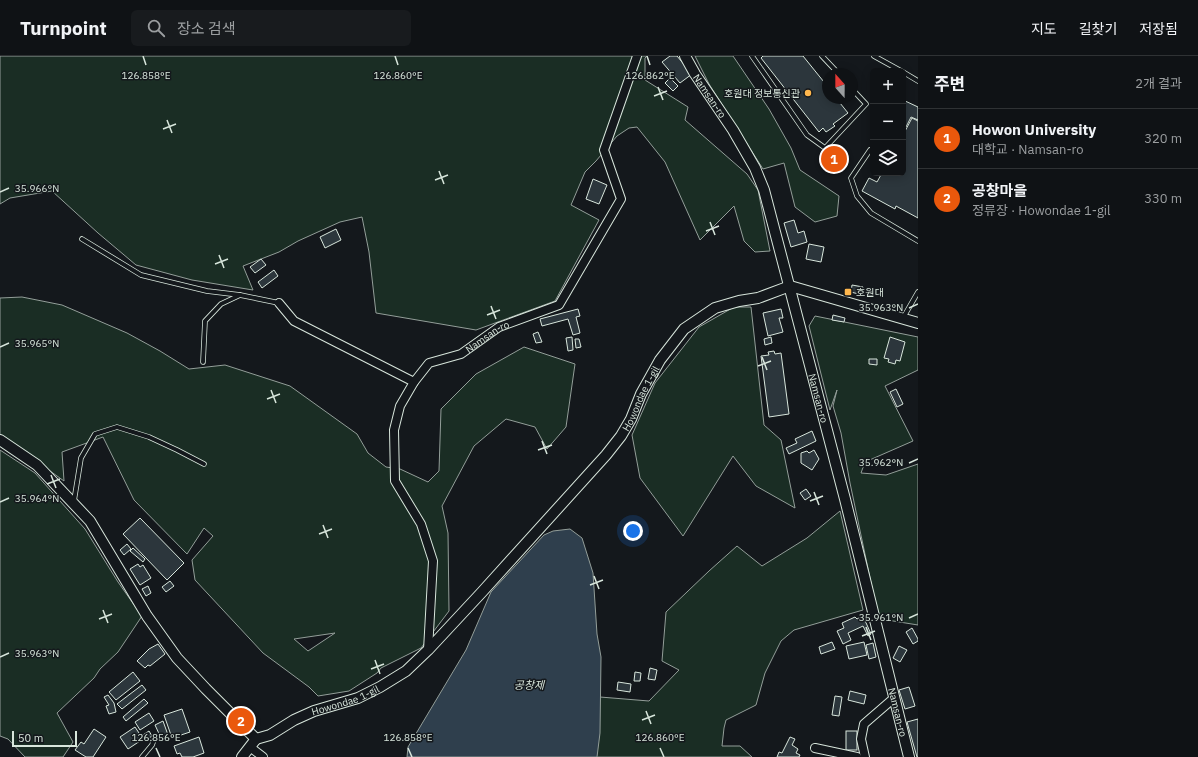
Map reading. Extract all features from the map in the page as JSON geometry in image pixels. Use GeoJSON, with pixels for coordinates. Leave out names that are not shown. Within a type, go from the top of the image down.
{"type":"FeatureCollection","features":[{"type":"Feature","properties":{"kind":"street","name":"Namsan-ro"},"geometry":{"type":"LineString","coordinates":[[414,382],[429,363],[462,354],[499,327],[559,305],[621,199],[604,150],[637,56]]}},
{"type":"Feature","properties":{"kind":"street","name":"Namsan-ro"},"geometry":{"type":"LineString","coordinates":[[685,56],[695,74],[733,130],[755,168],[764,190],[845,499],[909,757]]}},
{"type":"Feature","properties":{"kind":"street"},"geometry":{"type":"LineString","coordinates":[[790,286],[918,323]]}},
{"type":"Feature","properties":{"kind":"street","name":"Howondae 1-gil"},"geometry":{"type":"LineString","coordinates":[[253,743],[270,735],[294,720],[314,711],[358,698],[406,671],[428,650],[482,592],[606,455],[621,436],[631,419],[641,394],[660,360],[684,329],[715,308],[739,301],[758,298],[790,286]]}},
{"type":"Feature","properties":{"kind":"street"},"geometry":{"type":"LineString","coordinates":[[278,303],[294,321],[414,382],[400,406],[394,430],[395,481],[421,524],[433,561],[428,650]]}},
{"type":"Feature","properties":{"kind":"street"},"geometry":{"type":"LineString","coordinates":[[0,440],[37,465],[90,522],[147,616],[178,658],[253,743],[263,757]]}},
{"type":"Feature","properties":{"kind":"street"},"geometry":{"type":"LineString","coordinates":[[865,757],[861,739],[864,724],[894,698]]}},
{"type":"Feature","properties":{"kind":"street"},"geometry":{"type":"LineString","coordinates":[[242,757],[253,743]]}},
{"type":"Feature","properties":{"kind":"street"},"geometry":{"type":"LineString","coordinates":[[814,748],[857,757]]}},
{"type":"Feature","properties":{"kind":"lane"},"geometry":{"type":"LineString","coordinates":[[752,56],[807,135],[825,148],[866,104],[858,95]]}},
{"type":"Feature","properties":{"kind":"lane"},"geometry":{"type":"LineString","coordinates":[[822,56],[833,68]]}},
{"type":"Feature","properties":{"kind":"lane"},"geometry":{"type":"LineString","coordinates":[[874,56],[895,68]]}},
{"type":"Feature","properties":{"kind":"lane"},"geometry":{"type":"LineString","coordinates":[[906,74],[918,81]]}},
{"type":"Feature","properties":{"kind":"lane"},"geometry":{"type":"LineString","coordinates":[[870,150],[850,178],[857,196],[871,214],[918,241]]}},
{"type":"Feature","properties":{"kind":"lane"},"geometry":{"type":"LineString","coordinates":[[82,239],[141,276],[207,291],[240,295],[278,303]]}},
{"type":"Feature","properties":{"kind":"lane"},"geometry":{"type":"LineString","coordinates":[[903,318],[918,292]]}},
{"type":"Feature","properties":{"kind":"lane"},"geometry":{"type":"LineString","coordinates":[[204,362],[205,322],[221,304],[240,295]]}},
{"type":"Feature","properties":{"kind":"lane"},"geometry":{"type":"LineString","coordinates":[[74,504],[81,458],[95,434],[117,427],[149,437],[204,464]]}},
{"type":"Feature","properties":{"kind":"lane"},"geometry":{"type":"LineString","coordinates":[[142,757],[152,745],[155,737]]}},
{"type":"Feature","properties":{"kind":"green space"},"geometry":{"type":"Polygon","coordinates":[[[0,56],[647,56],[645,58],[645,80],[688,107],[685,120],[747,174],[758,190],[770,251],[755,252],[744,241],[734,206],[700,240],[665,162],[637,127],[629,128],[617,136],[585,172],[571,205],[599,220],[555,301],[476,330],[376,313],[369,252],[362,217],[340,222],[298,241],[279,252],[243,266],[253,290],[192,280],[136,265],[52,191],[10,198],[0,204],[0,56]]]}},
{"type":"Feature","properties":{"kind":"green space"},"geometry":{"type":"Polygon","coordinates":[[[695,56],[733,56],[769,109],[791,148],[800,170],[839,196],[837,216],[815,222],[795,207],[784,163],[763,169],[709,84],[695,56]]]}},
{"type":"Feature","properties":{"kind":"green space"},"geometry":{"type":"Polygon","coordinates":[[[22,297],[62,305],[127,333],[189,369],[225,365],[290,386],[357,434],[368,453],[386,467],[400,469],[428,482],[439,471],[441,409],[476,374],[524,347],[575,364],[566,427],[547,449],[535,427],[506,419],[474,446],[442,506],[448,533],[449,611],[421,648],[381,668],[377,673],[349,691],[318,696],[309,687],[263,653],[195,580],[192,560],[213,536],[204,528],[187,554],[134,500],[103,437],[62,452],[64,481],[0,435],[0,298],[22,297]],[[335,633],[294,639],[308,651],[335,633]]]}},
{"type":"Feature","properties":{"kind":"green space"},"geometry":{"type":"Polygon","coordinates":[[[734,307],[751,307],[764,425],[781,440],[795,508],[756,486],[733,456],[683,536],[640,478],[632,435],[655,383],[699,327],[734,307]]]}},
{"type":"Feature","properties":{"kind":"green space"},"geometry":{"type":"Polygon","coordinates":[[[815,316],[918,337],[918,370],[885,386],[913,441],[865,462],[861,473],[886,475],[918,464],[918,625],[887,620],[878,616],[841,433],[833,406],[837,390],[830,410],[809,326],[815,316]]]}},
{"type":"Feature","properties":{"kind":"green space"},"geometry":{"type":"Polygon","coordinates":[[[0,450],[35,473],[85,529],[118,582],[142,616],[118,652],[100,669],[94,678],[57,713],[73,742],[63,757],[25,757],[8,739],[0,736],[0,450]]]}},
{"type":"Feature","properties":{"kind":"green space"},"geometry":{"type":"Polygon","coordinates":[[[840,511],[863,610],[794,630],[781,641],[765,673],[756,705],[726,720],[724,728],[722,746],[740,746],[752,757],[596,757],[600,697],[649,701],[679,670],[662,661],[666,612],[737,546],[762,566],[807,538],[840,511]]]}},
{"type":"Feature","properties":{"kind":"water","name":"공창제"},"geometry":{"type":"Polygon","coordinates":[[[570,529],[582,538],[593,573],[597,634],[601,657],[600,733],[597,757],[407,757],[408,747],[466,650],[491,592],[544,535],[553,531],[570,529]]]}},
{"type":"Feature","properties":{"kind":"building"},"geometry":{"type":"Polygon","coordinates":[[[670,56],[677,56],[692,74],[680,83],[662,62],[670,56]]]}},
{"type":"Feature","properties":{"kind":"building","name":"호원대 정보통신관"},"geometry":{"type":"Polygon","coordinates":[[[763,56],[803,56],[822,80],[822,104],[841,104],[848,113],[833,124],[835,126],[826,132],[823,128],[819,132],[761,58],[763,56]]]}},
{"type":"Feature","properties":{"kind":"building"},"geometry":{"type":"Polygon","coordinates":[[[670,78],[678,86],[673,91],[665,83],[670,78]]]}},
{"type":"Feature","properties":{"kind":"building"},"geometry":{"type":"Polygon","coordinates":[[[906,101],[918,107],[918,120],[911,117],[906,127],[906,101]]]}},
{"type":"Feature","properties":{"kind":"building"},"geometry":{"type":"Polygon","coordinates":[[[912,118],[918,121],[918,218],[896,206],[895,209],[862,191],[869,178],[877,182],[880,176],[906,176],[906,129],[912,118]]]}},
{"type":"Feature","properties":{"kind":"building"},"geometry":{"type":"Polygon","coordinates":[[[593,179],[607,185],[599,204],[586,199],[593,179]]]}},
{"type":"Feature","properties":{"kind":"building"},"geometry":{"type":"Polygon","coordinates":[[[794,220],[798,233],[804,231],[807,242],[791,247],[784,223],[794,220]]]}},
{"type":"Feature","properties":{"kind":"building"},"geometry":{"type":"Polygon","coordinates":[[[336,229],[341,240],[325,248],[320,237],[336,229]]]}},
{"type":"Feature","properties":{"kind":"building"},"geometry":{"type":"Polygon","coordinates":[[[809,244],[824,247],[821,262],[806,259],[809,244]]]}},
{"type":"Feature","properties":{"kind":"building"},"geometry":{"type":"Polygon","coordinates":[[[261,259],[266,265],[255,273],[250,267],[261,259]]]}},
{"type":"Feature","properties":{"kind":"building"},"geometry":{"type":"Polygon","coordinates":[[[274,270],[278,276],[262,288],[258,282],[274,270]]]}},
{"type":"Feature","properties":{"kind":"building"},"geometry":{"type":"Polygon","coordinates":[[[852,285],[863,287],[862,295],[851,292],[852,285]]]}},
{"type":"Feature","properties":{"kind":"building"},"geometry":{"type":"Polygon","coordinates":[[[578,309],[580,316],[576,317],[580,333],[573,335],[568,319],[542,326],[540,319],[578,309]]]}},
{"type":"Feature","properties":{"kind":"building"},"geometry":{"type":"Polygon","coordinates":[[[781,309],[783,318],[779,318],[783,332],[768,336],[763,313],[781,309]]]}},
{"type":"Feature","properties":{"kind":"building"},"geometry":{"type":"Polygon","coordinates":[[[833,315],[845,318],[844,322],[832,320],[833,315]]]}},
{"type":"Feature","properties":{"kind":"building"},"geometry":{"type":"Polygon","coordinates":[[[538,332],[542,342],[536,343],[533,334],[538,332]]]}},
{"type":"Feature","properties":{"kind":"building"},"geometry":{"type":"Polygon","coordinates":[[[572,337],[573,350],[568,351],[566,338],[572,337]]]}},
{"type":"Feature","properties":{"kind":"building"},"geometry":{"type":"Polygon","coordinates":[[[771,337],[772,343],[765,345],[764,339],[771,337]]]}},
{"type":"Feature","properties":{"kind":"building"},"geometry":{"type":"Polygon","coordinates":[[[890,337],[905,342],[900,361],[896,360],[895,364],[888,362],[889,359],[884,358],[890,337]]]}},
{"type":"Feature","properties":{"kind":"building"},"geometry":{"type":"Polygon","coordinates":[[[575,339],[579,339],[581,347],[576,348],[575,339]]]}},
{"type":"Feature","properties":{"kind":"building"},"geometry":{"type":"Polygon","coordinates":[[[774,351],[775,354],[781,353],[789,414],[769,417],[761,356],[769,355],[768,352],[774,351]]]}},
{"type":"Feature","properties":{"kind":"building"},"geometry":{"type":"Polygon","coordinates":[[[869,359],[877,359],[877,365],[869,364],[869,359]]]}},
{"type":"Feature","properties":{"kind":"building"},"geometry":{"type":"Polygon","coordinates":[[[896,389],[903,404],[897,407],[890,392],[896,389]]]}},
{"type":"Feature","properties":{"kind":"building"},"geometry":{"type":"Polygon","coordinates":[[[812,431],[816,441],[789,454],[786,448],[797,443],[795,439],[812,431]]]}},
{"type":"Feature","properties":{"kind":"building"},"geometry":{"type":"Polygon","coordinates":[[[814,450],[819,459],[812,470],[801,463],[801,453],[807,451],[809,453],[814,450]]]}},
{"type":"Feature","properties":{"kind":"building"},"geometry":{"type":"Polygon","coordinates":[[[806,489],[811,496],[805,500],[800,493],[806,489]]]}},
{"type":"Feature","properties":{"kind":"building"},"geometry":{"type":"Polygon","coordinates":[[[140,518],[184,563],[167,580],[123,534],[140,518]]]}},
{"type":"Feature","properties":{"kind":"building"},"geometry":{"type":"Polygon","coordinates":[[[127,544],[131,549],[124,555],[120,550],[127,544]]]}},
{"type":"Feature","properties":{"kind":"building"},"geometry":{"type":"Polygon","coordinates":[[[133,548],[145,559],[143,562],[130,551],[133,548]]]}},
{"type":"Feature","properties":{"kind":"building"},"geometry":{"type":"Polygon","coordinates":[[[138,564],[140,567],[143,565],[151,578],[140,585],[130,569],[138,564]]]}},
{"type":"Feature","properties":{"kind":"building"},"geometry":{"type":"Polygon","coordinates":[[[170,581],[174,586],[166,592],[162,587],[170,581]]]}},
{"type":"Feature","properties":{"kind":"building"},"geometry":{"type":"Polygon","coordinates":[[[148,586],[151,593],[146,596],[142,589],[148,586]]]}},
{"type":"Feature","properties":{"kind":"building"},"geometry":{"type":"Polygon","coordinates":[[[863,616],[871,634],[868,636],[863,626],[848,633],[851,640],[843,644],[837,631],[844,628],[842,623],[855,617],[857,619],[863,616]]]}},
{"type":"Feature","properties":{"kind":"building"},"geometry":{"type":"Polygon","coordinates":[[[912,628],[918,639],[918,641],[913,644],[906,632],[912,628]]]}},
{"type":"Feature","properties":{"kind":"building"},"geometry":{"type":"Polygon","coordinates":[[[832,642],[835,649],[821,654],[819,647],[832,642]]]}},
{"type":"Feature","properties":{"kind":"building"},"geometry":{"type":"Polygon","coordinates":[[[864,642],[867,655],[849,659],[846,646],[864,642]]]}},
{"type":"Feature","properties":{"kind":"building"},"geometry":{"type":"Polygon","coordinates":[[[873,643],[876,657],[869,659],[866,645],[873,643]]]}},
{"type":"Feature","properties":{"kind":"building"},"geometry":{"type":"Polygon","coordinates":[[[158,644],[165,654],[150,666],[148,665],[145,668],[137,661],[149,649],[158,644]]]}},
{"type":"Feature","properties":{"kind":"building"},"geometry":{"type":"Polygon","coordinates":[[[899,646],[907,650],[900,662],[893,658],[899,646]]]}},
{"type":"Feature","properties":{"kind":"building"},"geometry":{"type":"Polygon","coordinates":[[[650,668],[657,670],[655,680],[648,679],[650,668]]]}},
{"type":"Feature","properties":{"kind":"building"},"geometry":{"type":"Polygon","coordinates":[[[133,672],[140,681],[116,700],[109,692],[133,672]]]}},
{"type":"Feature","properties":{"kind":"building"},"geometry":{"type":"Polygon","coordinates":[[[635,672],[641,673],[640,681],[634,681],[635,672]]]}},
{"type":"Feature","properties":{"kind":"building"},"geometry":{"type":"Polygon","coordinates":[[[618,682],[631,684],[630,692],[617,690],[618,682]]]}},
{"type":"Feature","properties":{"kind":"building"},"geometry":{"type":"Polygon","coordinates":[[[142,685],[146,690],[122,709],[117,704],[142,685]]]}},
{"type":"Feature","properties":{"kind":"building"},"geometry":{"type":"Polygon","coordinates":[[[909,687],[915,706],[905,709],[899,690],[909,687]]]}},
{"type":"Feature","properties":{"kind":"building"},"geometry":{"type":"Polygon","coordinates":[[[850,691],[866,695],[864,704],[848,700],[850,691]]]}},
{"type":"Feature","properties":{"kind":"building"},"geometry":{"type":"Polygon","coordinates":[[[108,695],[114,703],[116,712],[109,714],[106,706],[109,705],[104,697],[108,695]]]}},
{"type":"Feature","properties":{"kind":"building"},"geometry":{"type":"Polygon","coordinates":[[[835,696],[842,697],[839,716],[832,715],[835,696]]]}},
{"type":"Feature","properties":{"kind":"building"},"geometry":{"type":"Polygon","coordinates":[[[144,699],[148,703],[126,721],[123,717],[144,699]]]}},
{"type":"Feature","properties":{"kind":"building"},"geometry":{"type":"Polygon","coordinates":[[[182,709],[190,732],[172,738],[164,715],[182,709]]]}},
{"type":"Feature","properties":{"kind":"building"},"geometry":{"type":"Polygon","coordinates":[[[149,713],[154,721],[140,730],[135,722],[149,713]]]}},
{"type":"Feature","properties":{"kind":"building"},"geometry":{"type":"Polygon","coordinates":[[[918,719],[918,757],[917,757],[907,722],[918,719]]]}},
{"type":"Feature","properties":{"kind":"building"},"geometry":{"type":"Polygon","coordinates":[[[163,721],[168,735],[161,738],[155,725],[163,721]]]}},
{"type":"Feature","properties":{"kind":"building"},"geometry":{"type":"Polygon","coordinates":[[[135,727],[143,739],[128,749],[120,737],[135,727]]]}},
{"type":"Feature","properties":{"kind":"building"},"geometry":{"type":"Polygon","coordinates":[[[94,729],[106,737],[93,757],[86,757],[75,750],[81,742],[84,744],[94,729]]]}},
{"type":"Feature","properties":{"kind":"building"},"geometry":{"type":"Polygon","coordinates":[[[149,731],[152,736],[146,740],[143,735],[149,731]]]}},
{"type":"Feature","properties":{"kind":"building"},"geometry":{"type":"Polygon","coordinates":[[[846,731],[857,731],[857,750],[846,750],[846,731]]]}},
{"type":"Feature","properties":{"kind":"building"},"geometry":{"type":"Polygon","coordinates":[[[199,737],[204,753],[193,757],[182,757],[180,753],[177,754],[174,746],[199,737]]]}},
{"type":"Feature","properties":{"kind":"building"},"geometry":{"type":"Polygon","coordinates":[[[790,737],[795,739],[792,745],[798,749],[796,753],[800,755],[799,757],[777,757],[779,752],[782,753],[790,737]]]}},
{"type":"Feature","properties":{"kind":"place","name":"호원대 정보통신관"},"geometry":{"type":"Point","coordinates":[808,93]}},
{"type":"Feature","properties":{"kind":"place","name":"Howon University"},"geometry":{"type":"Point","coordinates":[834,159]}},
{"type":"Feature","properties":{"kind":"place","name":"호원대"},"geometry":{"type":"Point","coordinates":[848,292]}},
{"type":"Feature","properties":{"kind":"place","name":"공창마을"},"geometry":{"type":"Point","coordinates":[241,721]}}]}
